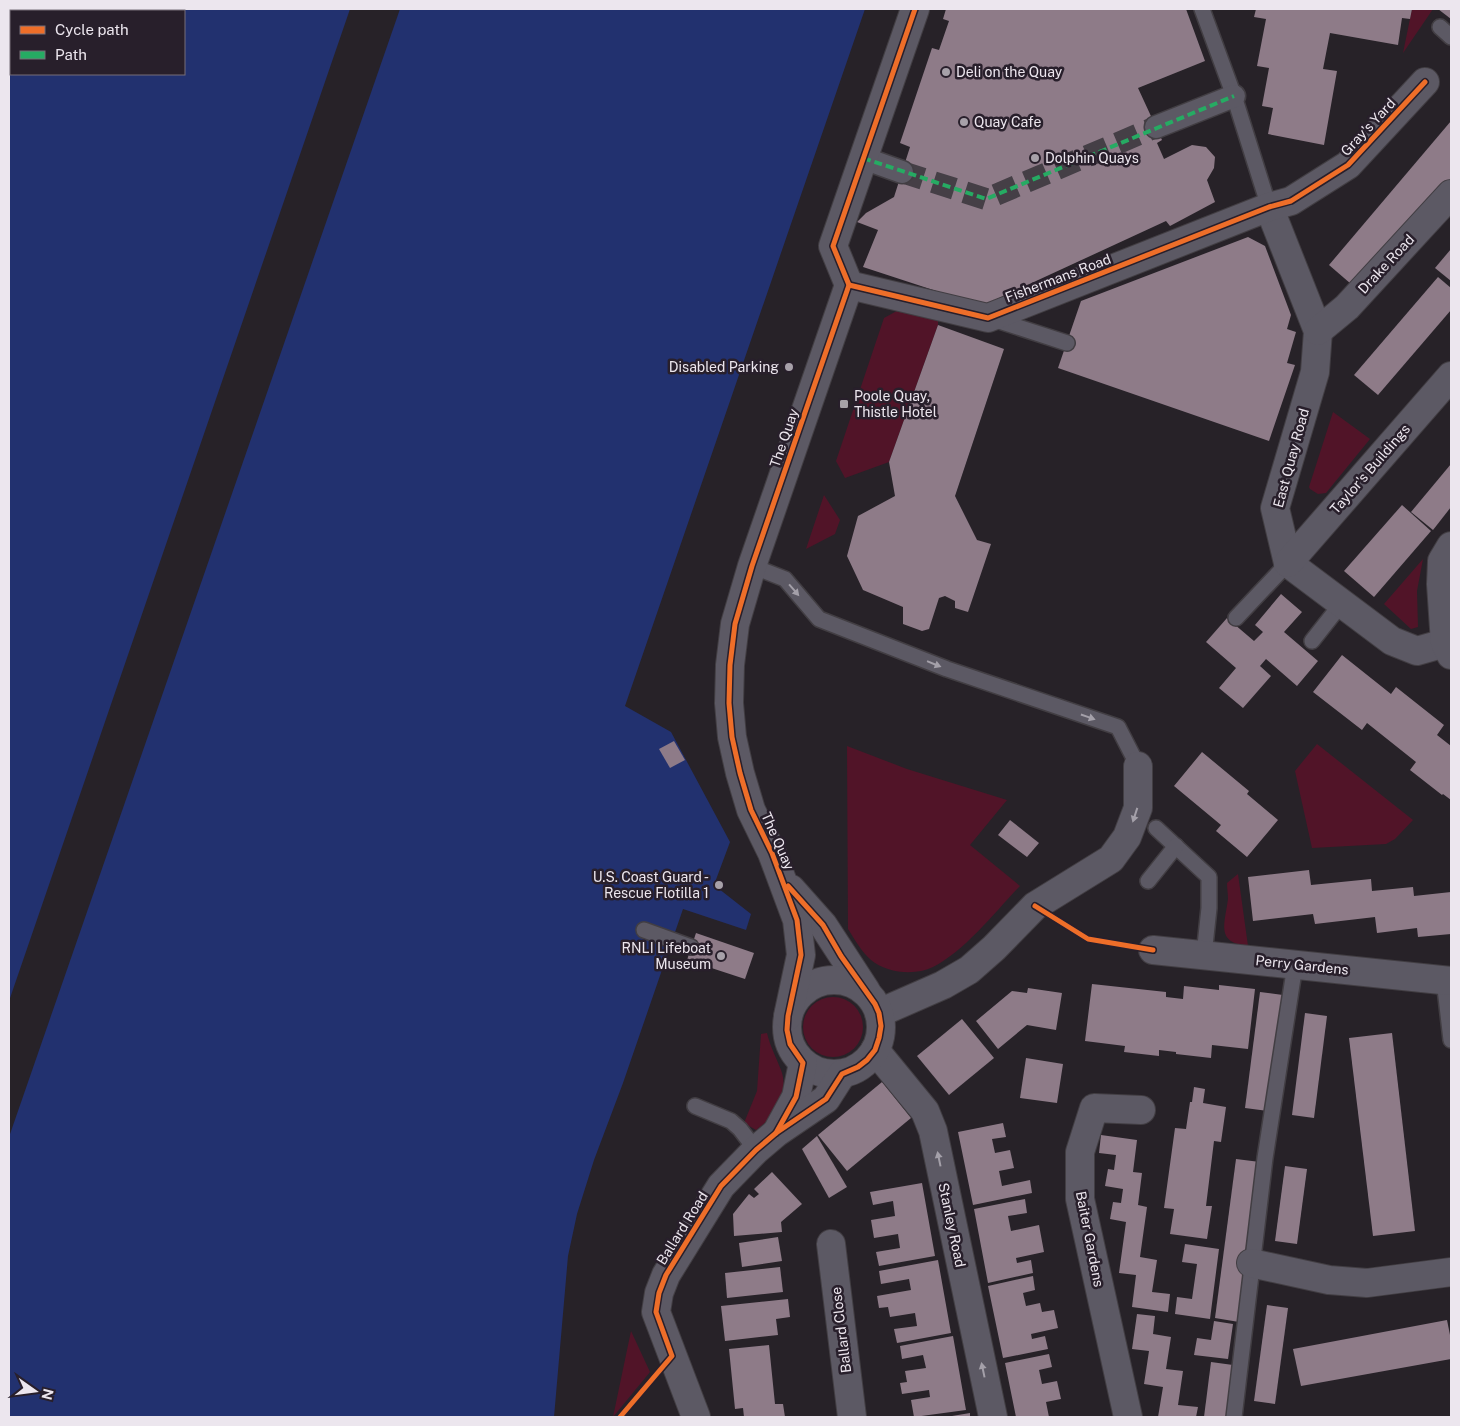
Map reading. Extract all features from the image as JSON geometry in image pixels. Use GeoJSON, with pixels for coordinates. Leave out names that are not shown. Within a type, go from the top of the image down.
{"type":"FeatureCollection","features":[{"type":"Feature","properties":{"kind":"street"},"geometry":{"type":"LineString","coordinates":[[915,9],[833,246],[849,285],[988,318]]}},
{"type":"Feature","properties":{"kind":"street","name":"Gray's Yard"},"geometry":{"type":"LineString","coordinates":[[1269,207],[1291,201],[1348,165],[1425,82]]}},
{"type":"Feature","properties":{"kind":"street"},"geometry":{"type":"LineString","coordinates":[[1156,127],[1234,96]]}},
{"type":"Feature","properties":{"kind":"street"},"geometry":{"type":"LineString","coordinates":[[863,158],[902,172]]}},
{"type":"Feature","properties":{"kind":"street","name":"Drake Road"},"geometry":{"type":"LineString","coordinates":[[1318,331],[1347,307],[1451,194]]}},
{"type":"Feature","properties":{"kind":"street","name":"Fishermans Road"},"geometry":{"type":"LineString","coordinates":[[988,318],[1269,207]]}},
{"type":"Feature","properties":{"kind":"street","name":"East Quay Road"},"geometry":{"type":"LineString","coordinates":[[1269,207],[1318,331],[1315,372],[1276,508],[1288,563]]}},
{"type":"Feature","properties":{"kind":"street","name":"The Quay"},"geometry":{"type":"LineString","coordinates":[[788,1016],[801,955],[797,920],[772,853],[751,810],[740,773],[729,703],[730,665],[735,624],[752,566],[849,285]]}},
{"type":"Feature","properties":{"kind":"street","name":"Taylor's Buildings"},"geometry":{"type":"LineString","coordinates":[[1288,563],[1451,376]]}},
{"type":"Feature","properties":{"kind":"street"},"geometry":{"type":"LineString","coordinates":[[1288,563],[1392,641],[1417,651],[1448,649],[1441,584],[1442,561],[1451,546]]}},
{"type":"Feature","properties":{"kind":"street"},"geometry":{"type":"LineString","coordinates":[[874,1004],[943,985],[969,970],[994,948],[1035,906],[1111,858],[1127,836],[1138,808],[1138,766]]}},
{"type":"Feature","properties":{"kind":"street","name":"The Quay"},"geometry":{"type":"LineString","coordinates":[[783,881],[823,925],[841,956],[874,1004]]}},
{"type":"Feature","properties":{"kind":"street","name":"Perry Gardens"},"geometry":{"type":"LineString","coordinates":[[1154,950],[1448,980]]}},
{"type":"Feature","properties":{"kind":"street"},"geometry":{"type":"LineString","coordinates":[[844,980],[858,986],[874,1004],[881,1026],[879,1038],[875,1050],[858,1067],[842,1074],[821,1072],[803,1063],[790,1044],[787,1030],[788,1016],[794,1002],[803,991],[822,981],[844,980]]}},
{"type":"Feature","properties":{"kind":"street","name":"Stanley Road"},"geometry":{"type":"LineString","coordinates":[[875,1050],[925,1110],[933,1131],[993,1417]]}},
{"type":"Feature","properties":{"kind":"street","name":"Ballard Road"},"geometry":{"type":"LineString","coordinates":[[766,1142],[796,1097],[803,1063]]}},
{"type":"Feature","properties":{"kind":"street","name":"Ballard Road"},"geometry":{"type":"LineString","coordinates":[[696,1417],[656,1312],[659,1293],[666,1275],[721,1186],[766,1142],[826,1099],[842,1074]]}},
{"type":"Feature","properties":{"kind":"street","name":"Baiter Gardens"},"geometry":{"type":"LineString","coordinates":[[1128,1417],[1080,1199],[1080,1152],[1094,1108],[1141,1110]]}},
{"type":"Feature","properties":{"kind":"street","name":"Ballard Close"},"geometry":{"type":"LineString","coordinates":[[831,1244],[852,1417]]}},
{"type":"Feature","properties":{"kind":"street"},"geometry":{"type":"LineString","coordinates":[[1251,1263],[1329,1280],[1368,1283],[1451,1272]]}},
{"type":"Feature","properties":{"kind":"lane"},"geometry":{"type":"LineString","coordinates":[[1202,9],[1234,96],[1269,207]]}},
{"type":"Feature","properties":{"kind":"lane"},"geometry":{"type":"LineString","coordinates":[[988,318],[1067,343]]}},
{"type":"Feature","properties":{"kind":"lane"},"geometry":{"type":"LineString","coordinates":[[1236,618],[1288,563]]}},
{"type":"Feature","properties":{"kind":"lane"},"geometry":{"type":"LineString","coordinates":[[752,566],[785,580],[819,619],[947,669],[1118,727],[1138,766]]}},
{"type":"Feature","properties":{"kind":"lane"},"geometry":{"type":"LineString","coordinates":[[1312,641],[1342,603]]}},
{"type":"Feature","properties":{"kind":"lane"},"geometry":{"type":"LineString","coordinates":[[1156,828],[1209,877],[1209,908],[1204,955]]}},
{"type":"Feature","properties":{"kind":"lane"},"geometry":{"type":"LineString","coordinates":[[1148,881],[1176,846]]}},
{"type":"Feature","properties":{"kind":"lane"},"geometry":{"type":"LineString","coordinates":[[644,930],[691,947]]}},
{"type":"Feature","properties":{"kind":"lane"},"geometry":{"type":"LineString","coordinates":[[1234,1417],[1265,1158],[1295,965]]}},
{"type":"Feature","properties":{"kind":"lane"},"geometry":{"type":"LineString","coordinates":[[1448,980],[1451,1040]]}},
{"type":"Feature","properties":{"kind":"lane"},"geometry":{"type":"LineString","coordinates":[[695,1106],[731,1121],[740,1129],[766,1142]]}},
{"type":"Feature","properties":{"kind":"shaded area"},"geometry":{"type":"Polygon","coordinates":[[[1412,9],[1433,9],[1403,53],[1412,9]]]}},
{"type":"Feature","properties":{"kind":"shaded area"},"geometry":{"type":"Polygon","coordinates":[[[904,307],[938,318],[938,325],[889,462],[845,478],[836,461],[884,318],[904,307]]]}},
{"type":"Feature","properties":{"kind":"shaded area"},"geometry":{"type":"Polygon","coordinates":[[[1333,412],[1370,439],[1326,493],[1318,494],[1309,487],[1333,412]]]}},
{"type":"Feature","properties":{"kind":"shaded area"},"geometry":{"type":"Polygon","coordinates":[[[824,495],[840,520],[835,534],[806,549],[824,495]]]}},
{"type":"Feature","properties":{"kind":"shaded area"},"geometry":{"type":"Polygon","coordinates":[[[1423,559],[1417,591],[1418,627],[1411,629],[1384,604],[1423,559]]]}},
{"type":"Feature","properties":{"kind":"shaded area"},"geometry":{"type":"Polygon","coordinates":[[[1317,744],[1413,820],[1395,839],[1386,844],[1312,848],[1295,771],[1317,744]]]}},
{"type":"Feature","properties":{"kind":"shaded area"},"geometry":{"type":"Polygon","coordinates":[[[847,746],[907,769],[1007,800],[970,845],[1020,886],[956,952],[926,970],[901,972],[884,968],[864,953],[848,929],[847,746]]]}},
{"type":"Feature","properties":{"kind":"shaded area"},"geometry":{"type":"Polygon","coordinates":[[[1238,874],[1248,946],[1231,941],[1226,936],[1224,930],[1228,899],[1227,883],[1238,874]]]}},
{"type":"Feature","properties":{"kind":"shaded area"},"geometry":{"type":"Polygon","coordinates":[[[827,997],[839,997],[850,1002],[858,1010],[863,1021],[861,1039],[850,1052],[839,1057],[827,1057],[816,1052],[808,1044],[803,1033],[803,1021],[808,1010],[816,1002],[827,997]]]}},
{"type":"Feature","properties":{"kind":"shaded area"},"geometry":{"type":"Polygon","coordinates":[[[767,1033],[783,1075],[783,1093],[778,1111],[756,1130],[744,1123],[757,1091],[761,1034],[767,1033]]]}},
{"type":"Feature","properties":{"kind":"shaded area"},"geometry":{"type":"Polygon","coordinates":[[[631,1331],[650,1372],[613,1417],[631,1331]]]}},
{"type":"Feature","properties":{"kind":"water"},"geometry":{"type":"Polygon","coordinates":[[[9,9],[865,9],[625,706],[671,732],[730,842],[714,885],[751,914],[746,930],[683,909],[623,1083],[594,1160],[577,1214],[568,1256],[554,1417],[9,1417],[9,9]]]}},
{"type":"Feature","properties":{"kind":"pier"},"geometry":{"type":"Polygon","coordinates":[[[350,9],[400,9],[9,1137],[9,1001],[350,9]]]}},
{"type":"Feature","properties":{"kind":"building","name":"Dolphin Quays"},"geometry":{"type":"Polygon","coordinates":[[[946,9],[1186,9],[1205,61],[1138,88],[1162,140],[1157,143],[1164,159],[1192,145],[1206,147],[1215,157],[1214,168],[1207,180],[1215,202],[1170,226],[1166,221],[982,306],[863,267],[878,230],[857,222],[866,213],[894,197],[910,147],[900,143],[932,48],[939,50],[949,21],[943,19],[946,9]]]}},
{"type":"Feature","properties":{"kind":"building"},"geometry":{"type":"Polygon","coordinates":[[[1256,9],[1412,9],[1410,19],[1402,18],[1398,45],[1330,33],[1323,69],[1337,71],[1324,145],[1268,134],[1273,108],[1262,106],[1269,68],[1257,66],[1266,19],[1254,17],[1256,9]]]}},
{"type":"Feature","properties":{"kind":"building"},"geometry":{"type":"Polygon","coordinates":[[[1438,9],[1451,9],[1451,19],[1438,9]]]}},
{"type":"Feature","properties":{"kind":"building"},"geometry":{"type":"Polygon","coordinates":[[[1451,121],[1451,180],[1358,290],[1329,265],[1451,121]]]}},
{"type":"Feature","properties":{"kind":"building"},"geometry":{"type":"Polygon","coordinates":[[[1248,237],[1265,246],[1291,315],[1287,329],[1296,332],[1287,363],[1295,365],[1269,441],[1058,368],[1081,301],[1248,237]]]}},
{"type":"Feature","properties":{"kind":"building"},"geometry":{"type":"Polygon","coordinates":[[[1451,249],[1451,281],[1435,268],[1451,249]]]}},
{"type":"Feature","properties":{"kind":"building"},"geometry":{"type":"Polygon","coordinates":[[[1438,277],[1451,288],[1451,310],[1378,395],[1354,375],[1438,277]]]}},
{"type":"Feature","properties":{"kind":"building"},"geometry":{"type":"Polygon","coordinates":[[[938,325],[1004,349],[955,496],[977,540],[991,544],[968,612],[955,608],[955,601],[945,596],[939,598],[929,629],[922,631],[903,624],[903,607],[863,590],[847,556],[858,516],[895,496],[889,462],[938,325]]]}},
{"type":"Feature","properties":{"kind":"building"},"geometry":{"type":"Polygon","coordinates":[[[1451,464],[1451,507],[1433,530],[1411,512],[1451,464]]]}},
{"type":"Feature","properties":{"kind":"building"},"geometry":{"type":"Polygon","coordinates":[[[1402,505],[1431,531],[1374,597],[1344,571],[1402,505]]]}},
{"type":"Feature","properties":{"kind":"building"},"geometry":{"type":"Polygon","coordinates":[[[1281,594],[1302,612],[1284,632],[1318,661],[1297,686],[1266,659],[1260,666],[1271,676],[1243,708],[1219,688],[1236,668],[1206,642],[1227,618],[1254,641],[1263,632],[1255,625],[1281,594]]]}},
{"type":"Feature","properties":{"kind":"building"},"geometry":{"type":"Polygon","coordinates":[[[1342,655],[1391,694],[1396,687],[1444,725],[1437,735],[1451,746],[1451,800],[1410,770],[1416,762],[1367,723],[1362,730],[1313,692],[1342,655]]]}},
{"type":"Feature","properties":{"kind":"building"},"geometry":{"type":"Polygon","coordinates":[[[674,741],[685,760],[670,768],[659,749],[674,741]]]}},
{"type":"Feature","properties":{"kind":"building"},"geometry":{"type":"Polygon","coordinates":[[[1202,752],[1249,791],[1247,794],[1278,820],[1247,857],[1216,831],[1221,825],[1174,786],[1202,752]]]}},
{"type":"Feature","properties":{"kind":"building"},"geometry":{"type":"Polygon","coordinates":[[[1010,820],[1039,843],[1027,857],[998,835],[1010,820]]]}},
{"type":"Feature","properties":{"kind":"building"},"geometry":{"type":"Polygon","coordinates":[[[1309,870],[1311,885],[1371,879],[1372,891],[1413,887],[1414,896],[1451,892],[1451,934],[1418,937],[1417,928],[1377,933],[1375,917],[1315,924],[1313,914],[1253,921],[1248,877],[1309,870]]]}},
{"type":"Feature","properties":{"kind":"building","name":"RNLI Lifeboat Museum"},"geometry":{"type":"Polygon","coordinates":[[[696,933],[754,953],[745,979],[687,960],[696,933]]]}},
{"type":"Feature","properties":{"kind":"building"},"geometry":{"type":"Polygon","coordinates":[[[1092,984],[1166,992],[1166,997],[1183,999],[1184,986],[1219,990],[1219,985],[1255,989],[1248,1049],[1212,1045],[1211,1058],[1159,1050],[1159,1056],[1124,1052],[1125,1046],[1085,1041],[1092,984]]]}},
{"type":"Feature","properties":{"kind":"building"},"geometry":{"type":"Polygon","coordinates":[[[1028,988],[1062,993],[1056,1030],[1027,1025],[998,1049],[976,1021],[1012,991],[1027,993],[1028,988]]]}},
{"type":"Feature","properties":{"kind":"building"},"geometry":{"type":"Polygon","coordinates":[[[1260,992],[1283,995],[1268,1111],[1245,1108],[1260,992]]]}},
{"type":"Feature","properties":{"kind":"building"},"geometry":{"type":"Polygon","coordinates":[[[1305,1013],[1327,1016],[1314,1118],[1292,1115],[1305,1013]]]}},
{"type":"Feature","properties":{"kind":"building"},"geometry":{"type":"Polygon","coordinates":[[[962,1019],[994,1058],[949,1095],[917,1056],[962,1019]]]}},
{"type":"Feature","properties":{"kind":"building"},"geometry":{"type":"Polygon","coordinates":[[[1392,1033],[1415,1231],[1373,1236],[1349,1038],[1392,1033]]]}},
{"type":"Feature","properties":{"kind":"building"},"geometry":{"type":"Polygon","coordinates":[[[1026,1058],[1063,1064],[1057,1103],[1020,1098],[1026,1058]]]}},
{"type":"Feature","properties":{"kind":"building"},"geometry":{"type":"Polygon","coordinates":[[[882,1082],[911,1118],[847,1171],[818,1135],[882,1082]]]}},
{"type":"Feature","properties":{"kind":"building"},"geometry":{"type":"Polygon","coordinates":[[[1194,1087],[1205,1089],[1203,1103],[1226,1107],[1221,1142],[1214,1141],[1206,1206],[1212,1206],[1207,1239],[1170,1234],[1174,1209],[1164,1208],[1175,1128],[1186,1129],[1194,1087]]]}},
{"type":"Feature","properties":{"kind":"building"},"geometry":{"type":"Polygon","coordinates":[[[1003,1123],[1006,1137],[992,1139],[995,1153],[1010,1150],[1014,1168],[999,1171],[1002,1186],[1030,1180],[1032,1193],[973,1205],[958,1132],[1003,1123]]]}},
{"type":"Feature","properties":{"kind":"building"},"geometry":{"type":"Polygon","coordinates":[[[1101,1135],[1137,1140],[1133,1172],[1142,1173],[1138,1205],[1147,1207],[1140,1257],[1157,1260],[1152,1292],[1170,1294],[1168,1312],[1132,1307],[1136,1275],[1119,1273],[1126,1222],[1110,1219],[1113,1202],[1121,1203],[1123,1189],[1105,1186],[1108,1169],[1114,1170],[1116,1155],[1099,1153],[1101,1135]]]}},
{"type":"Feature","properties":{"kind":"building"},"geometry":{"type":"Polygon","coordinates":[[[817,1136],[847,1187],[829,1198],[802,1149],[817,1136]]]}},
{"type":"Feature","properties":{"kind":"building"},"geometry":{"type":"Polygon","coordinates":[[[1236,1159],[1260,1162],[1239,1322],[1215,1318],[1236,1159]]]}},
{"type":"Feature","properties":{"kind":"building"},"geometry":{"type":"Polygon","coordinates":[[[1285,1166],[1307,1169],[1297,1244],[1275,1241],[1285,1166]]]}},
{"type":"Feature","properties":{"kind":"building"},"geometry":{"type":"Polygon","coordinates":[[[772,1172],[802,1204],[781,1222],[782,1232],[734,1236],[733,1214],[749,1194],[754,1198],[759,1194],[754,1189],[772,1172]]]}},
{"type":"Feature","properties":{"kind":"building"},"geometry":{"type":"Polygon","coordinates":[[[922,1183],[935,1256],[879,1266],[876,1252],[900,1248],[898,1234],[874,1238],[871,1220],[895,1216],[893,1201],[873,1205],[870,1192],[922,1183]]]}},
{"type":"Feature","properties":{"kind":"building"},"geometry":{"type":"Polygon","coordinates":[[[1025,1199],[1027,1213],[1008,1216],[1011,1231],[1039,1225],[1044,1252],[1016,1258],[1017,1263],[1031,1260],[1033,1273],[988,1283],[974,1209],[1025,1199]]]}},
{"type":"Feature","properties":{"kind":"building"},"geometry":{"type":"Polygon","coordinates":[[[778,1237],[782,1261],[742,1267],[739,1243],[778,1237]]]}},
{"type":"Feature","properties":{"kind":"building"},"geometry":{"type":"Polygon","coordinates":[[[1185,1244],[1219,1249],[1210,1319],[1175,1314],[1177,1297],[1192,1299],[1197,1264],[1182,1262],[1185,1244]]]}},
{"type":"Feature","properties":{"kind":"building"},"geometry":{"type":"Polygon","coordinates":[[[938,1260],[951,1333],[897,1343],[894,1329],[917,1326],[915,1313],[890,1317],[888,1307],[879,1308],[877,1296],[911,1290],[909,1279],[881,1284],[879,1271],[938,1260]]]}},
{"type":"Feature","properties":{"kind":"building"},"geometry":{"type":"Polygon","coordinates":[[[780,1267],[783,1292],[727,1298],[725,1273],[780,1267]]]}},
{"type":"Feature","properties":{"kind":"building"},"geometry":{"type":"Polygon","coordinates":[[[1033,1276],[1035,1290],[1023,1293],[1026,1306],[1040,1303],[1042,1312],[1054,1310],[1058,1328],[1031,1334],[1032,1339],[1045,1336],[1048,1349],[1003,1358],[988,1286],[1033,1276]]]}},
{"type":"Feature","properties":{"kind":"building"},"geometry":{"type":"Polygon","coordinates":[[[788,1299],[790,1317],[776,1319],[778,1335],[725,1341],[721,1306],[788,1299]]]}},
{"type":"Feature","properties":{"kind":"building"},"geometry":{"type":"Polygon","coordinates":[[[1267,1305],[1288,1308],[1275,1404],[1254,1401],[1267,1305]]]}},
{"type":"Feature","properties":{"kind":"building"},"geometry":{"type":"Polygon","coordinates":[[[1137,1314],[1155,1316],[1153,1334],[1171,1337],[1166,1369],[1183,1371],[1178,1405],[1198,1407],[1196,1417],[1158,1417],[1163,1387],[1144,1384],[1149,1351],[1132,1349],[1137,1314]]]}},
{"type":"Feature","properties":{"kind":"building"},"geometry":{"type":"Polygon","coordinates":[[[1447,1320],[1451,1340],[1451,1359],[1301,1386],[1293,1349],[1447,1320]]]}},
{"type":"Feature","properties":{"kind":"building"},"geometry":{"type":"Polygon","coordinates":[[[1214,1321],[1233,1324],[1228,1359],[1194,1355],[1197,1338],[1211,1340],[1214,1321]]]}},
{"type":"Feature","properties":{"kind":"building"},"geometry":{"type":"Polygon","coordinates":[[[953,1336],[966,1410],[914,1417],[911,1400],[930,1397],[929,1390],[902,1394],[900,1383],[907,1382],[905,1371],[926,1368],[923,1355],[902,1359],[900,1346],[953,1336]]]}},
{"type":"Feature","properties":{"kind":"building"},"geometry":{"type":"Polygon","coordinates":[[[769,1345],[775,1404],[783,1404],[785,1417],[744,1417],[743,1408],[735,1409],[729,1349],[769,1345]]]}},
{"type":"Feature","properties":{"kind":"building"},"geometry":{"type":"Polygon","coordinates":[[[1049,1354],[1052,1367],[1039,1370],[1042,1384],[1057,1381],[1061,1399],[1046,1402],[1049,1417],[1016,1417],[1005,1363],[1049,1354]]]}},
{"type":"Feature","properties":{"kind":"building"},"geometry":{"type":"Polygon","coordinates":[[[1211,1362],[1233,1365],[1226,1417],[1204,1417],[1211,1362]]]}},
{"type":"Feature","properties":{"kind":"building"},"geometry":{"type":"Polygon","coordinates":[[[970,1413],[970,1417],[952,1417],[952,1416],[970,1413]]]}},
{"type":"Feature","properties":{"kind":"tunnel"},"geometry":{"type":"LineString","coordinates":[[902,172],[986,199],[1156,127]]}},
{"type":"Feature","properties":{"kind":"marked path"},"geometry":{"type":"LineString","coordinates":[[863,158],[986,199],[1234,96]]}},
{"type":"Feature","properties":{"kind":"cycle path"},"geometry":{"type":"LineString","coordinates":[[776,1133],[796,1097],[803,1063],[790,1044],[787,1030],[788,1016],[801,955],[797,920],[772,853],[751,810],[732,737],[729,703],[730,665],[735,624],[752,566],[849,285],[833,246],[915,9]]}},
{"type":"Feature","properties":{"kind":"cycle path"},"geometry":{"type":"LineString","coordinates":[[849,285],[988,318],[1269,207],[1291,201],[1348,165],[1425,82]]}},
{"type":"Feature","properties":{"kind":"cycle path"},"geometry":{"type":"LineString","coordinates":[[620,1417],[672,1356],[656,1312],[659,1293],[666,1275],[721,1186],[756,1150],[776,1133],[826,1099],[842,1074],[858,1067],[867,1060],[875,1050],[879,1038],[881,1026],[875,1004],[841,956],[823,925],[788,886]]}},
{"type":"Feature","properties":{"kind":"cycle path"},"geometry":{"type":"LineString","coordinates":[[1035,906],[1088,939],[1153,950]]}},
{"type":"Feature","properties":{"kind":"place","name":"Deli on the Quay"},"geometry":{"type":"Point","coordinates":[946,72]}},
{"type":"Feature","properties":{"kind":"place","name":"Quay Cafe"},"geometry":{"type":"Point","coordinates":[964,122]}},
{"type":"Feature","properties":{"kind":"place","name":"Dolphin Quays"},"geometry":{"type":"Point","coordinates":[1035,158]}},
{"type":"Feature","properties":{"kind":"place","name":"Disabled Parking"},"geometry":{"type":"Point","coordinates":[789,367]}},
{"type":"Feature","properties":{"kind":"place","name":"Poole Quay, Thistle Hotel"},"geometry":{"type":"Point","coordinates":[844,404]}},
{"type":"Feature","properties":{"kind":"place","name":"U.S. Coast Guard - Rescue Flotilla 1"},"geometry":{"type":"Point","coordinates":[719,885]}},
{"type":"Feature","properties":{"kind":"place","name":"RNLI Lifeboat Museum"},"geometry":{"type":"Point","coordinates":[721,956]}}]}
